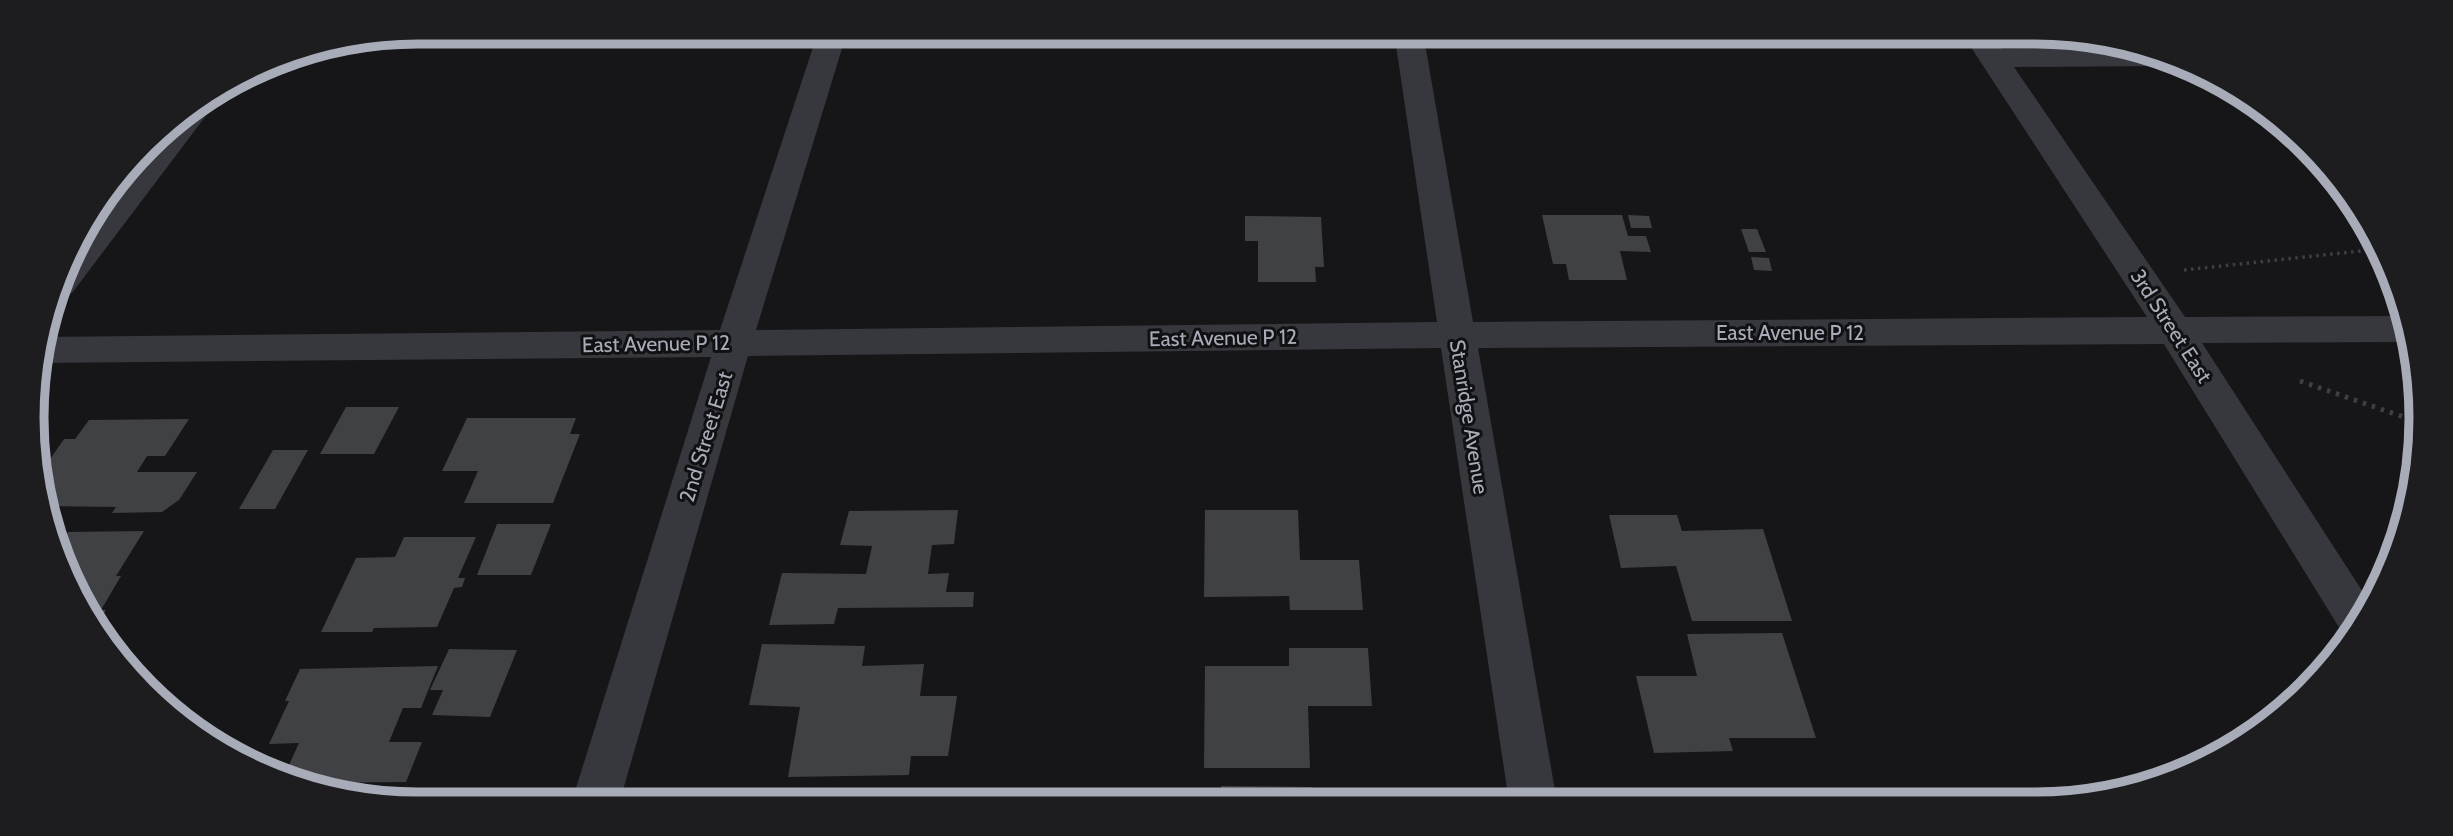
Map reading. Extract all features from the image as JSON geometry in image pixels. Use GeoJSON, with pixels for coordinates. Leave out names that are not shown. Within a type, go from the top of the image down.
{"type":"FeatureCollection","features":[{"type":"Feature","properties":{"kind":"street","name":"2nd Street East"},"geometry":{"type":"LineString","coordinates":[[599,792],[734,343],[828,44]]}},
{"type":"Feature","properties":{"kind":"street","name":"Stanridge Avenue"},"geometry":{"type":"LineString","coordinates":[[1410,44],[1531,792]]}},
{"type":"Feature","properties":{"kind":"street"},"geometry":{"type":"LineString","coordinates":[[1985,45],[2122,54]]}},
{"type":"Feature","properties":{"kind":"street","name":"3rd Street East"},"geometry":{"type":"LineString","coordinates":[[1985,45],[2175,331],[2354,614]]}},
{"type":"Feature","properties":{"kind":"street"},"geometry":{"type":"LineString","coordinates":[[79,260],[177,132]]}},
{"type":"Feature","properties":{"kind":"street","name":"East Avenue P 12"},"geometry":{"type":"LineString","coordinates":[[50,351],[1455,335],[2398,329]]}},
{"type":"Feature","properties":{"kind":"path"},"geometry":{"type":"LineString","coordinates":[[2137,273],[2370,250]]}},
{"type":"Feature","properties":{"kind":"path"},"geometry":{"type":"LineString","coordinates":[[2300,381],[2409,419]]}},
{"type":"Feature","properties":{"kind":"building"},"geometry":{"type":"Polygon","coordinates":[[[1542,215],[1622,215],[1628,236],[1646,236],[1651,252],[1620,251],[1627,280],[1569,280],[1566,264],[1553,264],[1542,215]]]}},
{"type":"Feature","properties":{"kind":"building"},"geometry":{"type":"Polygon","coordinates":[[[1628,215],[1649,216],[1652,228],[1631,228],[1628,215]]]}},
{"type":"Feature","properties":{"kind":"building"},"geometry":{"type":"Polygon","coordinates":[[[1245,216],[1321,217],[1324,267],[1315,267],[1316,282],[1258,282],[1258,241],[1245,241],[1245,216]]]}},
{"type":"Feature","properties":{"kind":"building"},"geometry":{"type":"Polygon","coordinates":[[[1741,229],[1757,229],[1766,252],[1749,252],[1741,229]]]}},
{"type":"Feature","properties":{"kind":"building"},"geometry":{"type":"Polygon","coordinates":[[[1751,257],[1769,258],[1772,271],[1754,270],[1751,257]]]}},
{"type":"Feature","properties":{"kind":"building"},"geometry":{"type":"Polygon","coordinates":[[[346,407],[399,407],[374,454],[320,454],[346,407]]]}},
{"type":"Feature","properties":{"kind":"building"},"geometry":{"type":"Polygon","coordinates":[[[467,418],[576,418],[570,434],[580,434],[553,503],[464,503],[478,471],[442,471],[467,418]]]}},
{"type":"Feature","properties":{"kind":"building"},"geometry":{"type":"Polygon","coordinates":[[[189,419],[165,456],[147,456],[137,472],[197,472],[179,500],[162,512],[112,513],[116,507],[55,506],[47,464],[64,439],[75,439],[89,420],[189,419]]]}},
{"type":"Feature","properties":{"kind":"building"},"geometry":{"type":"Polygon","coordinates":[[[273,450],[308,450],[275,509],[239,509],[273,450]]]}},
{"type":"Feature","properties":{"kind":"building"},"geometry":{"type":"Polygon","coordinates":[[[958,510],[954,544],[932,545],[928,574],[949,573],[946,592],[974,592],[973,607],[838,608],[834,624],[769,625],[782,573],[866,574],[872,546],[840,545],[849,511],[958,510]]]}},
{"type":"Feature","properties":{"kind":"building"},"geometry":{"type":"Polygon","coordinates":[[[1205,510],[1298,510],[1300,560],[1359,560],[1363,610],[1290,610],[1289,596],[1204,597],[1205,510]]]}},
{"type":"Feature","properties":{"kind":"building"},"geometry":{"type":"Polygon","coordinates":[[[1609,515],[1677,515],[1682,531],[1763,529],[1792,621],[1692,621],[1676,566],[1621,568],[1609,515]]]}},
{"type":"Feature","properties":{"kind":"building"},"geometry":{"type":"Polygon","coordinates":[[[497,524],[551,524],[531,575],[477,575],[497,524]]]}},
{"type":"Feature","properties":{"kind":"building"},"geometry":{"type":"Polygon","coordinates":[[[144,531],[116,576],[121,576],[101,610],[106,610],[102,617],[72,561],[64,538],[68,532],[144,531]]]}},
{"type":"Feature","properties":{"kind":"building"},"geometry":{"type":"Polygon","coordinates":[[[404,537],[476,537],[458,578],[465,578],[462,587],[454,588],[437,627],[374,628],[372,632],[321,632],[356,558],[395,557],[404,537]]]}},
{"type":"Feature","properties":{"kind":"building"},"geometry":{"type":"Polygon","coordinates":[[[1782,633],[1816,738],[1729,738],[1733,751],[1654,753],[1636,676],[1697,676],[1687,634],[1782,633]]]}},
{"type":"Feature","properties":{"kind":"building"},"geometry":{"type":"Polygon","coordinates":[[[762,644],[865,646],[862,666],[924,664],[920,696],[957,696],[948,756],[911,756],[909,775],[788,777],[800,707],[749,705],[762,644]]]}},
{"type":"Feature","properties":{"kind":"building"},"geometry":{"type":"Polygon","coordinates":[[[1289,648],[1368,648],[1372,706],[1308,706],[1310,768],[1204,768],[1205,666],[1289,666],[1289,648]]]}},
{"type":"Feature","properties":{"kind":"building"},"geometry":{"type":"Polygon","coordinates":[[[449,649],[517,650],[490,717],[432,715],[443,690],[430,690],[449,649]]]}},
{"type":"Feature","properties":{"kind":"building"},"geometry":{"type":"Polygon","coordinates":[[[438,666],[421,708],[403,708],[389,742],[422,742],[406,782],[336,783],[287,768],[299,743],[269,744],[300,669],[438,666]]]}},
{"type":"Feature","properties":{"kind":"building"},"geometry":{"type":"Polygon","coordinates":[[[1221,786],[1312,787],[1312,792],[1221,792],[1221,786]]]}},
{"type":"Feature","properties":{"kind":"building"},"geometry":{"type":"Polygon","coordinates":[[[787,788],[913,788],[912,792],[786,792],[787,788]]]}},
{"type":"Feature","properties":{"kind":"building"},"geometry":{"type":"Polygon","coordinates":[[[1745,790],[1746,792],[1660,792],[1745,790]]]}}]}
